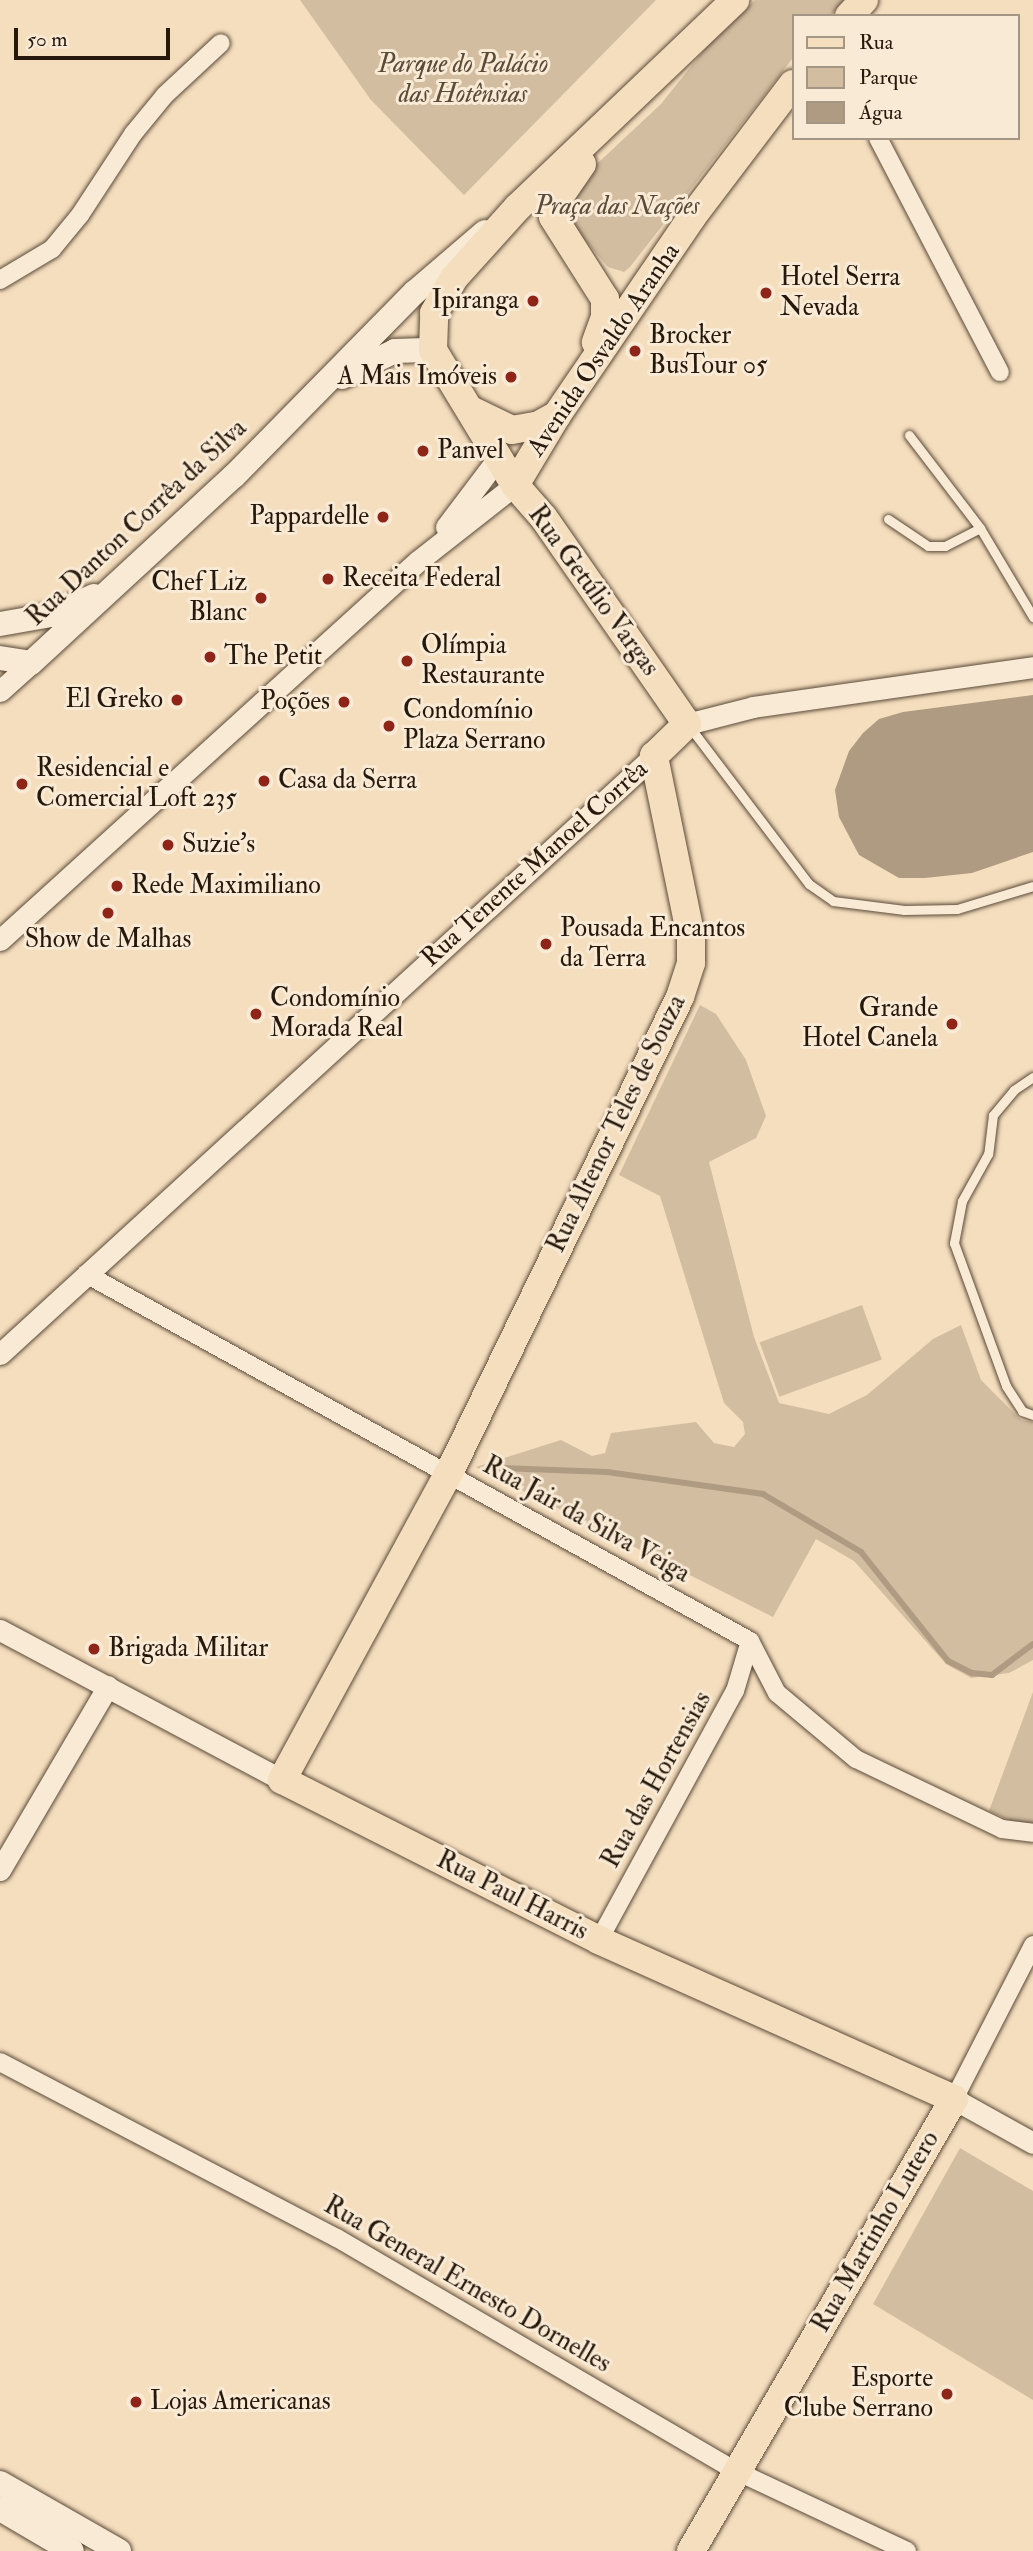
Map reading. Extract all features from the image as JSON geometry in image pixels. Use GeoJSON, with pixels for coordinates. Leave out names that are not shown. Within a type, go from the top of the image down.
{"type":"FeatureCollection","features":[{"type":"Feature","properties":{"kind":"main road"},"geometry":{"type":"LineString","coordinates":[[557,415],[539,425],[512,430],[473,411],[433,350],[431,329],[443,296],[518,207],[735,0]]}},
{"type":"Feature","properties":{"kind":"main road"},"geometry":{"type":"LineString","coordinates":[[851,14],[864,0]]}},
{"type":"Feature","properties":{"kind":"main road","name":"Avenida Osvaldo Aranha"},"geometry":{"type":"LineString","coordinates":[[515,485],[557,415],[692,218],[792,85]]}},
{"type":"Feature","properties":{"kind":"main road"},"geometry":{"type":"LineString","coordinates":[[568,246],[553,217],[556,202],[635,98]]}},
{"type":"Feature","properties":{"kind":"main road"},"geometry":{"type":"LineString","coordinates":[[518,207],[568,246],[594,276],[607,308],[585,375]]}},
{"type":"Feature","properties":{"kind":"main road","name":"Rua Danton Corrêa da Silva"},"geometry":{"type":"LineString","coordinates":[[31,663],[313,398],[456,254],[518,207]]}},
{"type":"Feature","properties":{"kind":"main road"},"geometry":{"type":"LineString","coordinates":[[594,276],[614,285],[634,280],[692,218]]}},
{"type":"Feature","properties":{"kind":"main road","name":"Rua Danton Corrêa da Silva"},"geometry":{"type":"LineString","coordinates":[[313,398],[355,367],[385,355],[433,350]]}},
{"type":"Feature","properties":{"kind":"main road","name":"Avenida Osvaldo Aranha"},"geometry":{"type":"LineString","coordinates":[[473,411],[499,457]]}},
{"type":"Feature","properties":{"kind":"main road","name":"Rua Getúlio Vargas"},"geometry":{"type":"LineString","coordinates":[[499,457],[515,485],[543,517],[687,724]]}},
{"type":"Feature","properties":{"kind":"main road"},"geometry":{"type":"LineString","coordinates":[[0,624],[51,615],[111,589]]}},
{"type":"Feature","properties":{"kind":"main road"},"geometry":{"type":"LineString","coordinates":[[0,658],[31,663]]}},
{"type":"Feature","properties":{"kind":"main road","name":"Rua Tenente Manoel Corrêa"},"geometry":{"type":"LineString","coordinates":[[654,756],[687,724]]}},
{"type":"Feature","properties":{"kind":"main road","name":"Rua Altenor Teles de Souza"},"geometry":{"type":"LineString","coordinates":[[282,1780],[449,1473],[680,997],[691,964],[691,937],[654,756]]}},
{"type":"Feature","properties":{"kind":"main road","name":"Rua Paul Harris"},"geometry":{"type":"LineString","coordinates":[[282,1780],[599,1940],[954,2099]]}},
{"type":"Feature","properties":{"kind":"main road","name":"Rua Martinho Lutero"},"geometry":{"type":"LineString","coordinates":[[691,2551],[954,2099]]}},
{"type":"Feature","properties":{"kind":"main road"},"geometry":{"type":"LineString","coordinates":[[0,2483],[119,2551]]}},
{"type":"Feature","properties":{"kind":"main road"},"geometry":{"type":"LineString","coordinates":[[0,2509],[72,2551]]}},
{"type":"Feature","properties":{"kind":"street"},"geometry":{"type":"LineString","coordinates":[[0,280],[52,249],[133,134],[165,95],[221,43]]}},
{"type":"Feature","properties":{"kind":"street"},"geometry":{"type":"LineString","coordinates":[[879,140],[1000,372]]}},
{"type":"Feature","properties":{"kind":"street","name":"Avenida Osvaldo Aranha"},"geometry":{"type":"LineString","coordinates":[[418,561],[499,457]]}},
{"type":"Feature","properties":{"kind":"street","name":"Avenida Osvaldo Aranha"},"geometry":{"type":"LineString","coordinates":[[0,940],[418,561],[515,485]]}},
{"type":"Feature","properties":{"kind":"street","name":"Rua Danton Corrêa da Silva"},"geometry":{"type":"LineString","coordinates":[[0,691],[31,663]]}},
{"type":"Feature","properties":{"kind":"street","name":"Rua Tenente Manoel Corrêa"},"geometry":{"type":"LineString","coordinates":[[687,724],[753,707],[1033,667]]}},
{"type":"Feature","properties":{"kind":"street","name":"Rua Tenente Manoel Corrêa"},"geometry":{"type":"LineString","coordinates":[[0,1353],[654,756]]}},
{"type":"Feature","properties":{"kind":"street","name":"Rua Jair da Silva Veiga"},"geometry":{"type":"LineString","coordinates":[[86,1274],[750,1641]]}},
{"type":"Feature","properties":{"kind":"street","name":"Rua Paul Harris"},"geometry":{"type":"LineString","coordinates":[[0,1630],[282,1780]]}},
{"type":"Feature","properties":{"kind":"street"},"geometry":{"type":"LineString","coordinates":[[750,1641],[777,1693],[856,1759],[1002,1829],[1033,1833]]}},
{"type":"Feature","properties":{"kind":"street","name":"Rua das Hortensias"},"geometry":{"type":"LineString","coordinates":[[599,1940],[735,1691],[750,1641]]}},
{"type":"Feature","properties":{"kind":"street"},"geometry":{"type":"LineString","coordinates":[[0,1870],[108,1686]]}},
{"type":"Feature","properties":{"kind":"street","name":"Rua Martinho Lutero"},"geometry":{"type":"LineString","coordinates":[[954,2099],[1033,1945]]}},
{"type":"Feature","properties":{"kind":"street","name":"Rua General Ernesto Dornelles"},"geometry":{"type":"LineString","coordinates":[[0,2062],[337,2238],[736,2471],[907,2551]]}},
{"type":"Feature","properties":{"kind":"street","name":"Rua Paul Harris"},"geometry":{"type":"LineString","coordinates":[[954,2099],[1033,2143]]}},
{"type":"Feature","properties":{"kind":"lane"},"geometry":{"type":"LineString","coordinates":[[909,435],[980,528],[1033,617]]}},
{"type":"Feature","properties":{"kind":"lane"},"geometry":{"type":"LineString","coordinates":[[888,519],[928,546],[945,546],[980,528]]}},
{"type":"Feature","properties":{"kind":"lane"},"geometry":{"type":"LineString","coordinates":[[687,724],[809,884],[833,901],[904,910],[957,909],[1033,886]]}},
{"type":"Feature","properties":{"kind":"lane"},"geometry":{"type":"LineString","coordinates":[[1033,1077],[1014,1090],[993,1115],[988,1154],[962,1201],[954,1243],[1006,1386],[1022,1411],[1033,1415]]}},
{"type":"Feature","properties":{"kind":"green space","name":"Parque do Palácio das Hotênsias"},"geometry":{"type":"Polygon","coordinates":[[[300,0],[656,0],[464,195],[371,100],[300,0]]]}},
{"type":"Feature","properties":{"kind":"green space","name":"Praça das Nações"},"geometry":{"type":"Polygon","coordinates":[[[755,0],[844,0],[832,14],[792,14],[792,59],[630,267],[624,272],[608,267],[565,217],[570,189],[661,104],[709,44],[755,0]]]}},
{"type":"Feature","properties":{"kind":"green space"},"geometry":{"type":"Polygon","coordinates":[[[700,1005],[716,1014],[746,1060],[766,1116],[756,1138],[709,1162],[754,1337],[779,1403],[829,1414],[867,1395],[933,1339],[961,1325],[981,1380],[1021,1420],[1033,1422],[1033,1660],[1009,1673],[971,1678],[946,1664],[854,1561],[816,1539],[773,1617],[476,1467],[561,1440],[592,1456],[605,1453],[611,1433],[696,1422],[714,1443],[734,1447],[745,1434],[743,1422],[724,1403],[660,1196],[619,1175],[700,1005]]]}},
{"type":"Feature","properties":{"kind":"green space"},"geometry":{"type":"Polygon","coordinates":[[[862,1305],[882,1360],[779,1397],[760,1342],[862,1305]]]}},
{"type":"Feature","properties":{"kind":"green space"},"geometry":{"type":"Polygon","coordinates":[[[1033,1692],[1033,1824],[1020,1825],[989,1811],[1033,1692]]]}},
{"type":"Feature","properties":{"kind":"green space"},"geometry":{"type":"Polygon","coordinates":[[[960,2148],[1033,2191],[1033,2400],[873,2304],[960,2148]]]}},
{"type":"Feature","properties":{"kind":"water"},"geometry":{"type":"Polygon","coordinates":[[[1033,695],[1033,852],[972,873],[925,878],[899,878],[859,855],[839,817],[835,790],[849,751],[863,733],[879,719],[903,712],[1033,695]]]}},
{"type":"Feature","properties":{"kind":"waterway"},"geometry":{"type":"LineString","coordinates":[[501,1468],[607,1472],[763,1494],[861,1552],[948,1661],[972,1673],[992,1675],[1033,1644]]}},
{"type":"Feature","properties":{"kind":"place","name":"Hotel Serra Nevada"},"geometry":{"type":"Point","coordinates":[766,293]}},
{"type":"Feature","properties":{"kind":"place","name":"Ipiranga"},"geometry":{"type":"Point","coordinates":[533,301]}},
{"type":"Feature","properties":{"kind":"place","name":"Brocker BusTour 05"},"geometry":{"type":"Point","coordinates":[635,351]}},
{"type":"Feature","properties":{"kind":"place","name":"A Mais Imóveis"},"geometry":{"type":"Point","coordinates":[511,377]}},
{"type":"Feature","properties":{"kind":"place","name":"Panvel"},"geometry":{"type":"Point","coordinates":[423,451]}},
{"type":"Feature","properties":{"kind":"place","name":"Pappardelle"},"geometry":{"type":"Point","coordinates":[383,517]}},
{"type":"Feature","properties":{"kind":"place","name":"Receita Federal"},"geometry":{"type":"Point","coordinates":[328,579]}},
{"type":"Feature","properties":{"kind":"place","name":"Chef Liz Blanc"},"geometry":{"type":"Point","coordinates":[261,598]}},
{"type":"Feature","properties":{"kind":"place","name":"The Petit"},"geometry":{"type":"Point","coordinates":[210,657]}},
{"type":"Feature","properties":{"kind":"place","name":"Olímpia Restaurante"},"geometry":{"type":"Point","coordinates":[407,661]}},
{"type":"Feature","properties":{"kind":"place","name":"El Greko"},"geometry":{"type":"Point","coordinates":[177,700]}},
{"type":"Feature","properties":{"kind":"place","name":"Poções"},"geometry":{"type":"Point","coordinates":[344,702]}},
{"type":"Feature","properties":{"kind":"place","name":"Condomínio Plaza Serrano"},"geometry":{"type":"Point","coordinates":[389,726]}},
{"type":"Feature","properties":{"kind":"place","name":"Casa da Serra"},"geometry":{"type":"Point","coordinates":[264,781]}},
{"type":"Feature","properties":{"kind":"place","name":"Residencial e Comercial Loft 235"},"geometry":{"type":"Point","coordinates":[22,784]}},
{"type":"Feature","properties":{"kind":"place","name":"Suzie's"},"geometry":{"type":"Point","coordinates":[168,845]}},
{"type":"Feature","properties":{"kind":"place","name":"Rede Maximiliano"},"geometry":{"type":"Point","coordinates":[117,886]}},
{"type":"Feature","properties":{"kind":"place","name":"Show de Malhas"},"geometry":{"type":"Point","coordinates":[108,913]}},
{"type":"Feature","properties":{"kind":"place","name":"Pousada Encantos da Terra"},"geometry":{"type":"Point","coordinates":[546,944]}},
{"type":"Feature","properties":{"kind":"place","name":"Condomínio Morada Real"},"geometry":{"type":"Point","coordinates":[256,1014]}},
{"type":"Feature","properties":{"kind":"place","name":"Grande Hotel Canela"},"geometry":{"type":"Point","coordinates":[952,1024]}},
{"type":"Feature","properties":{"kind":"place","name":"Brigada Militar"},"geometry":{"type":"Point","coordinates":[94,1649]}},
{"type":"Feature","properties":{"kind":"place","name":"Esporte Clube Serrano"},"geometry":{"type":"Point","coordinates":[947,2394]}},
{"type":"Feature","properties":{"kind":"place","name":"Lojas Americanas"},"geometry":{"type":"Point","coordinates":[136,2402]}}]}
